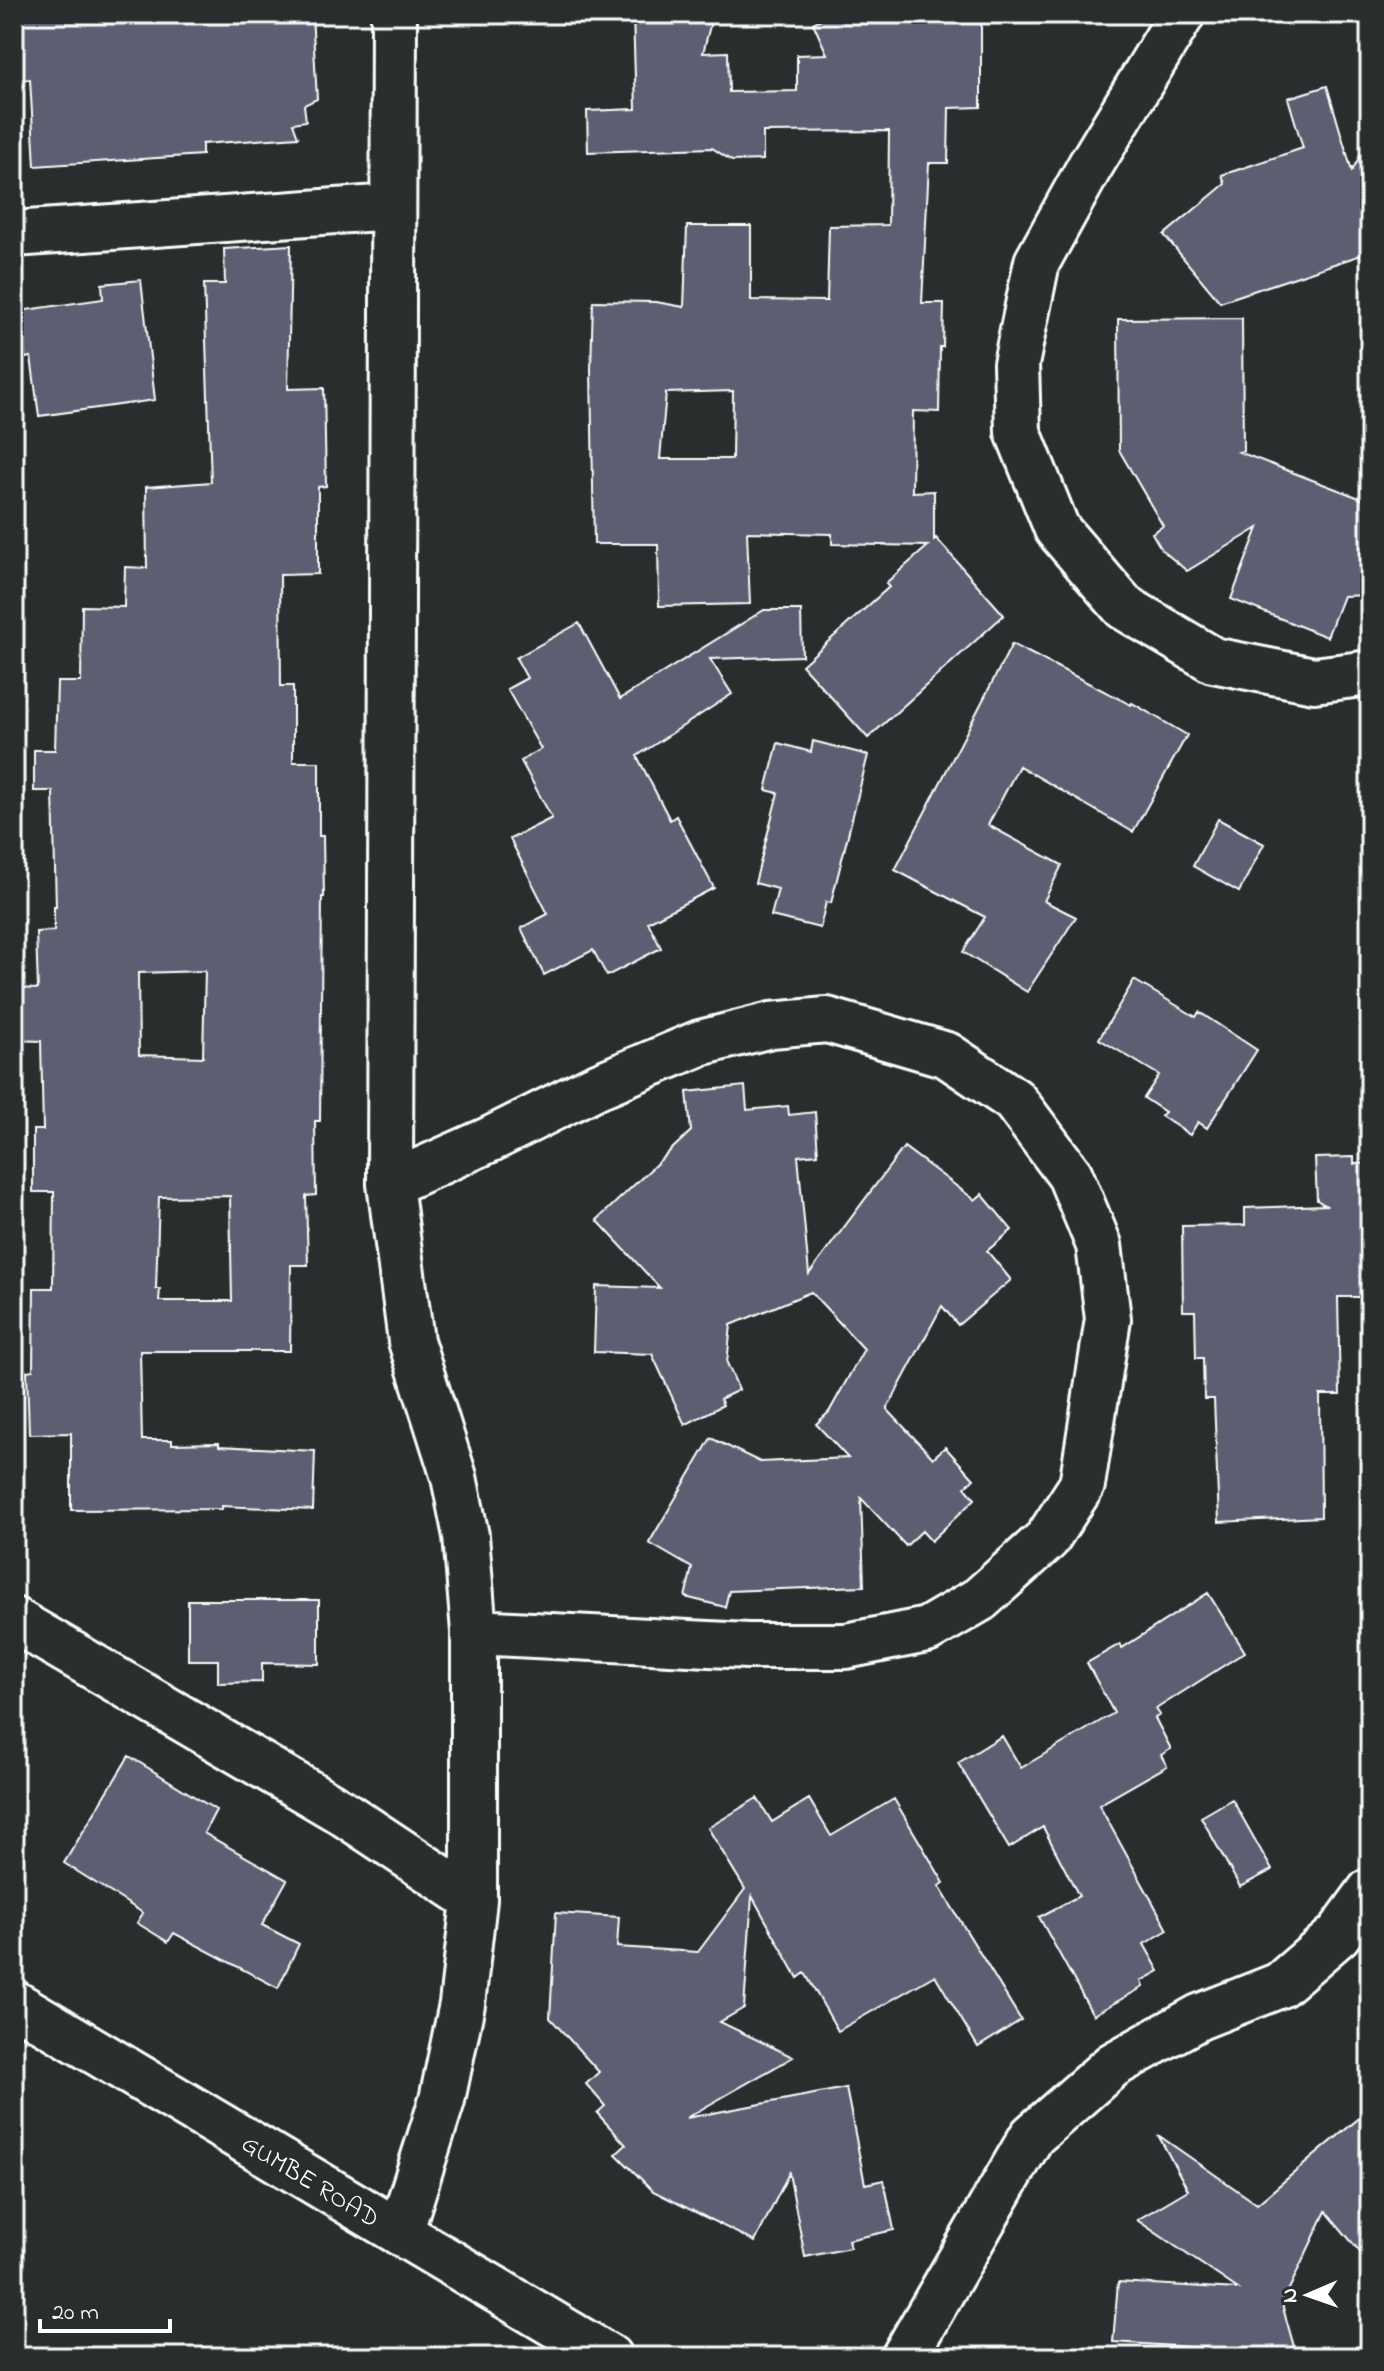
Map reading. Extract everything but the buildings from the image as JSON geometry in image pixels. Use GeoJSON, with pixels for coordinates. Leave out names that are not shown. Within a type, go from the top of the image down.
{"type":"FeatureCollection","features":[{"type":"Feature","properties":{"kind":"street"},"geometry":{"type":"LineString","coordinates":[[394,14],[390,1184],[411,1341],[454,1477],[466,1536],[474,1632],[474,1900],[462,2004],[442,2100],[400,2233]]}},
{"type":"Feature","properties":{"kind":"street"},"geometry":{"type":"LineString","coordinates":[[1182,14],[1090,166],[1037,262],[1016,364],[1018,432],[1057,529],[1124,607],[1213,660],[1314,680],[1370,673]]}},
{"type":"Feature","properties":{"kind":"street"},"geometry":{"type":"LineString","coordinates":[[14,234],[392,207]]}},
{"type":"Feature","properties":{"kind":"street"},"geometry":{"type":"LineString","coordinates":[[390,1184],[491,1139],[595,1087],[700,1043],[771,1025],[827,1020],[947,1055],[1014,1100],[1070,1175],[1099,1245],[1108,1319],[1082,1485],[1047,1539],[980,1599],[927,1630],[846,1646],[748,1646],[474,1632]]}},
{"type":"Feature","properties":{"kind":"street"},"geometry":{"type":"LineString","coordinates":[[14,1620],[340,1811],[474,1900]]}},
{"type":"Feature","properties":{"kind":"street"},"geometry":{"type":"LineString","coordinates":[[904,2357],[1032,2136],[1113,2065],[1199,2017],[1280,1985],[1338,1935],[1370,1891]]}},
{"type":"Feature","properties":{"kind":"street","name":"GUMBE ROAD"},"geometry":{"type":"LineString","coordinates":[[14,2003],[609,2357]]}}]}
